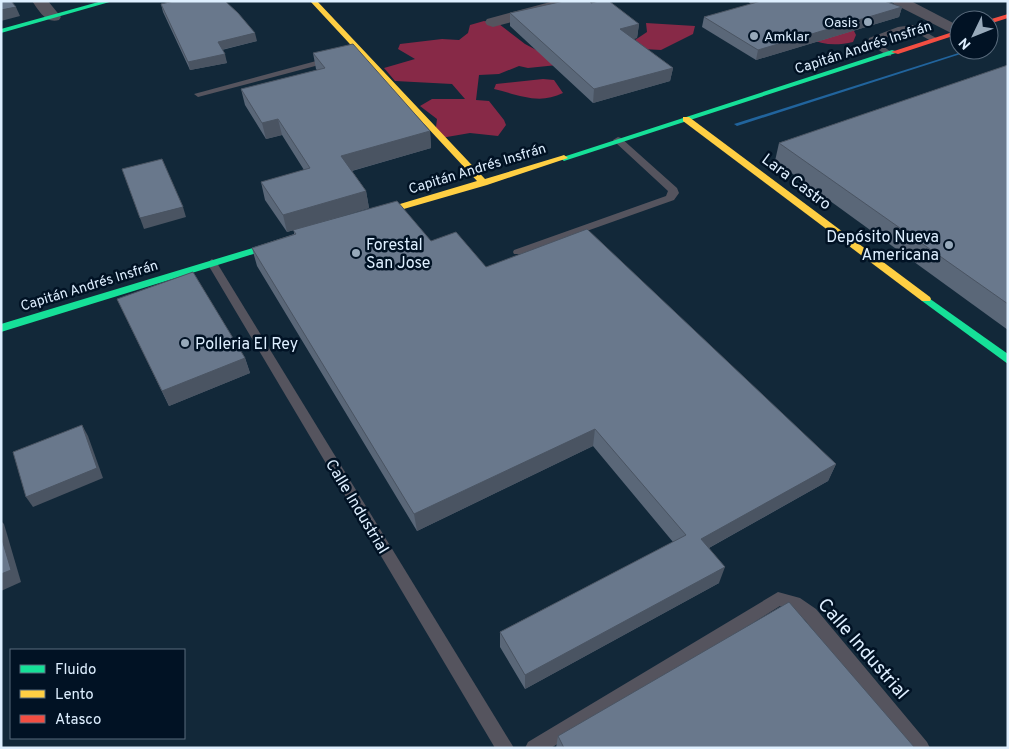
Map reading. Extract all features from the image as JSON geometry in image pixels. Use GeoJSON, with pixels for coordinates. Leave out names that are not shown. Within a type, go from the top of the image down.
{"type":"FeatureCollection","features":[{"type":"Feature","properties":{"kind":"main road"},"geometry":{"type":"LineString","coordinates":[[1,30],[110,1]]}},
{"type":"Feature","properties":{"kind":"main road"},"geometry":{"type":"LineString","coordinates":[[313,1],[355,53],[484,183]]}},
{"type":"Feature","properties":{"kind":"main road","name":"Capitán Andrés Insfrán"},"geometry":{"type":"LineString","coordinates":[[353,221],[484,183],[949,35]]}},
{"type":"Feature","properties":{"kind":"main road","name":"Lara Castro"},"geometry":{"type":"LineString","coordinates":[[686,119],[1008,360]]}},
{"type":"Feature","properties":{"kind":"main road","name":"Capitán Andrés Insfrán"},"geometry":{"type":"LineString","coordinates":[[1,328],[296,238]]}},
{"type":"Feature","properties":{"kind":"street"},"geometry":{"type":"LineString","coordinates":[[40,1],[53,17]]}},
{"type":"Feature","properties":{"kind":"street"},"geometry":{"type":"LineString","coordinates":[[493,22],[573,1]]}},
{"type":"Feature","properties":{"kind":"street"},"geometry":{"type":"LineString","coordinates":[[899,1],[949,27]]}},
{"type":"Feature","properties":{"kind":"lane"},"geometry":{"type":"LineString","coordinates":[[888,54],[872,43],[872,40],[900,29],[936,21]]}},
{"type":"Feature","properties":{"kind":"lane"},"geometry":{"type":"LineString","coordinates":[[913,26],[934,40]]}},
{"type":"Feature","properties":{"kind":"lane"},"geometry":{"type":"LineString","coordinates":[[198,94],[341,56]]}},
{"type":"Feature","properties":{"kind":"lane"},"geometry":{"type":"LineString","coordinates":[[518,252],[670,198],[674,193],[673,190],[618,140]]}},
{"type":"Feature","properties":{"kind":"lane","name":"Calle Industrial"},"geometry":{"type":"LineString","coordinates":[[212,263],[468,690],[506,748]]}},
{"type":"Feature","properties":{"kind":"lane","name":"Calle Industrial"},"geometry":{"type":"LineString","coordinates":[[534,748],[778,599],[788,600],[799,605],[810,614],[921,748]]}},
{"type":"Feature","properties":{"kind":"shaded area"},"geometry":{"type":"Polygon","coordinates":[[[484,21],[499,24],[525,44],[542,53],[577,63],[528,68],[519,66],[499,74],[479,75],[476,100],[489,101],[506,125],[498,136],[470,133],[441,138],[435,135],[437,119],[420,106],[432,99],[465,99],[452,84],[395,81],[384,68],[415,59],[398,49],[400,44],[442,39],[459,40],[468,33],[470,25],[484,21]]]}},
{"type":"Feature","properties":{"kind":"shaded area"},"geometry":{"type":"Polygon","coordinates":[[[646,23],[695,26],[693,34],[661,50],[643,49],[635,40],[647,32],[646,23]]]}},
{"type":"Feature","properties":{"kind":"shaded area"},"geometry":{"type":"Polygon","coordinates":[[[852,27],[856,35],[853,42],[830,44],[807,38],[852,27]]]}},
{"type":"Feature","properties":{"kind":"shaded area"},"geometry":{"type":"Polygon","coordinates":[[[543,79],[554,80],[563,93],[554,97],[537,99],[494,89],[496,84],[543,79]]]}},
{"type":"Feature","properties":{"kind":"water"},"geometry":{"type":"Polygon","coordinates":[[[949,56],[949,58],[737,126],[734,124],[949,56]]]}},
{"type":"Feature","properties":{"kind":"building"},"geometry":{"type":"Polygon","coordinates":[[[1,1],[11,1],[16,7],[1,10],[1,1]]]}},
{"type":"Feature","properties":{"kind":"building"},"geometry":{"type":"Polygon","coordinates":[[[174,1],[225,1],[255,33],[218,42],[225,54],[188,62],[161,4],[174,1]]]}},
{"type":"Feature","properties":{"kind":"building"},"geometry":{"type":"Polygon","coordinates":[[[564,1],[589,1],[591,3],[609,1],[639,24],[620,29],[673,68],[594,89],[510,13],[564,1]]]}},
{"type":"Feature","properties":{"kind":"building"},"geometry":{"type":"Polygon","coordinates":[[[761,1],[884,1],[902,7],[758,50],[704,17],[761,1]]]}},
{"type":"Feature","properties":{"kind":"building"},"geometry":{"type":"Polygon","coordinates":[[[353,44],[430,131],[341,156],[366,191],[283,215],[261,182],[310,168],[278,119],[262,123],[241,89],[325,68],[313,53],[353,44]]]}},
{"type":"Feature","properties":{"kind":"building","name":"Depósito Nueva Americana"},"geometry":{"type":"Polygon","coordinates":[[[1008,65],[1008,304],[779,143],[1008,65]]]}},
{"type":"Feature","properties":{"kind":"building"},"geometry":{"type":"Polygon","coordinates":[[[162,159],[183,207],[140,218],[122,169],[162,159]]]}},
{"type":"Feature","properties":{"kind":"building"},"geometry":{"type":"Polygon","coordinates":[[[397,201],[431,241],[456,232],[486,267],[587,229],[836,464],[701,539],[725,567],[525,675],[500,632],[686,535],[595,429],[414,514],[252,248],[296,234],[293,230],[397,201]]]}},
{"type":"Feature","properties":{"kind":"building","name":"Polleria El Rey"},"geometry":{"type":"Polygon","coordinates":[[[193,272],[245,358],[162,391],[117,299],[193,272]]]}},
{"type":"Feature","properties":{"kind":"building"},"geometry":{"type":"Polygon","coordinates":[[[82,425],[97,468],[26,497],[13,452],[82,425]]]}},
{"type":"Feature","properties":{"kind":"building"},"geometry":{"type":"Polygon","coordinates":[[[1,536],[11,570],[1,574],[1,536]]]}},
{"type":"Feature","properties":{"kind":"building"},"geometry":{"type":"Polygon","coordinates":[[[789,602],[915,748],[564,748],[558,736],[789,602]]]}},
{"type":"Feature","properties":{"kind":"traffic: fast"},"geometry":{"type":"LineString","coordinates":[[1,31],[110,1]]}},
{"type":"Feature","properties":{"kind":"traffic: fast"},"geometry":{"type":"LineString","coordinates":[[564,158],[895,52]]}},
{"type":"Feature","properties":{"kind":"traffic: fast"},"geometry":{"type":"LineString","coordinates":[[1,328],[289,240]]}},
{"type":"Feature","properties":{"kind":"traffic: fast"},"geometry":{"type":"LineString","coordinates":[[926,299],[1008,360]]}},
{"type":"Feature","properties":{"kind":"traffic: slow"},"geometry":{"type":"LineString","coordinates":[[313,1],[484,183]]}},
{"type":"Feature","properties":{"kind":"traffic: slow"},"geometry":{"type":"LineString","coordinates":[[686,119],[926,299]]}},
{"type":"Feature","properties":{"kind":"traffic: slow"},"geometry":{"type":"LineString","coordinates":[[366,217],[564,158]]}},
{"type":"Feature","properties":{"kind":"traffic: jam"},"geometry":{"type":"LineString","coordinates":[[999,19],[1008,16]]}},
{"type":"Feature","properties":{"kind":"traffic: jam"},"geometry":{"type":"LineString","coordinates":[[895,52],[949,35]]}},
{"type":"Feature","properties":{"kind":"place","name":"Oasis"},"geometry":{"type":"Point","coordinates":[868,22]}},
{"type":"Feature","properties":{"kind":"place","name":"Amklar"},"geometry":{"type":"Point","coordinates":[754,36]}},
{"type":"Feature","properties":{"kind":"place","name":"Depósito Nueva Americana"},"geometry":{"type":"Point","coordinates":[949,245]}},
{"type":"Feature","properties":{"kind":"place","name":"Forestal San Jose"},"geometry":{"type":"Point","coordinates":[356,253]}},
{"type":"Feature","properties":{"kind":"place","name":"Polleria El Rey"},"geometry":{"type":"Point","coordinates":[185,343]}}]}
